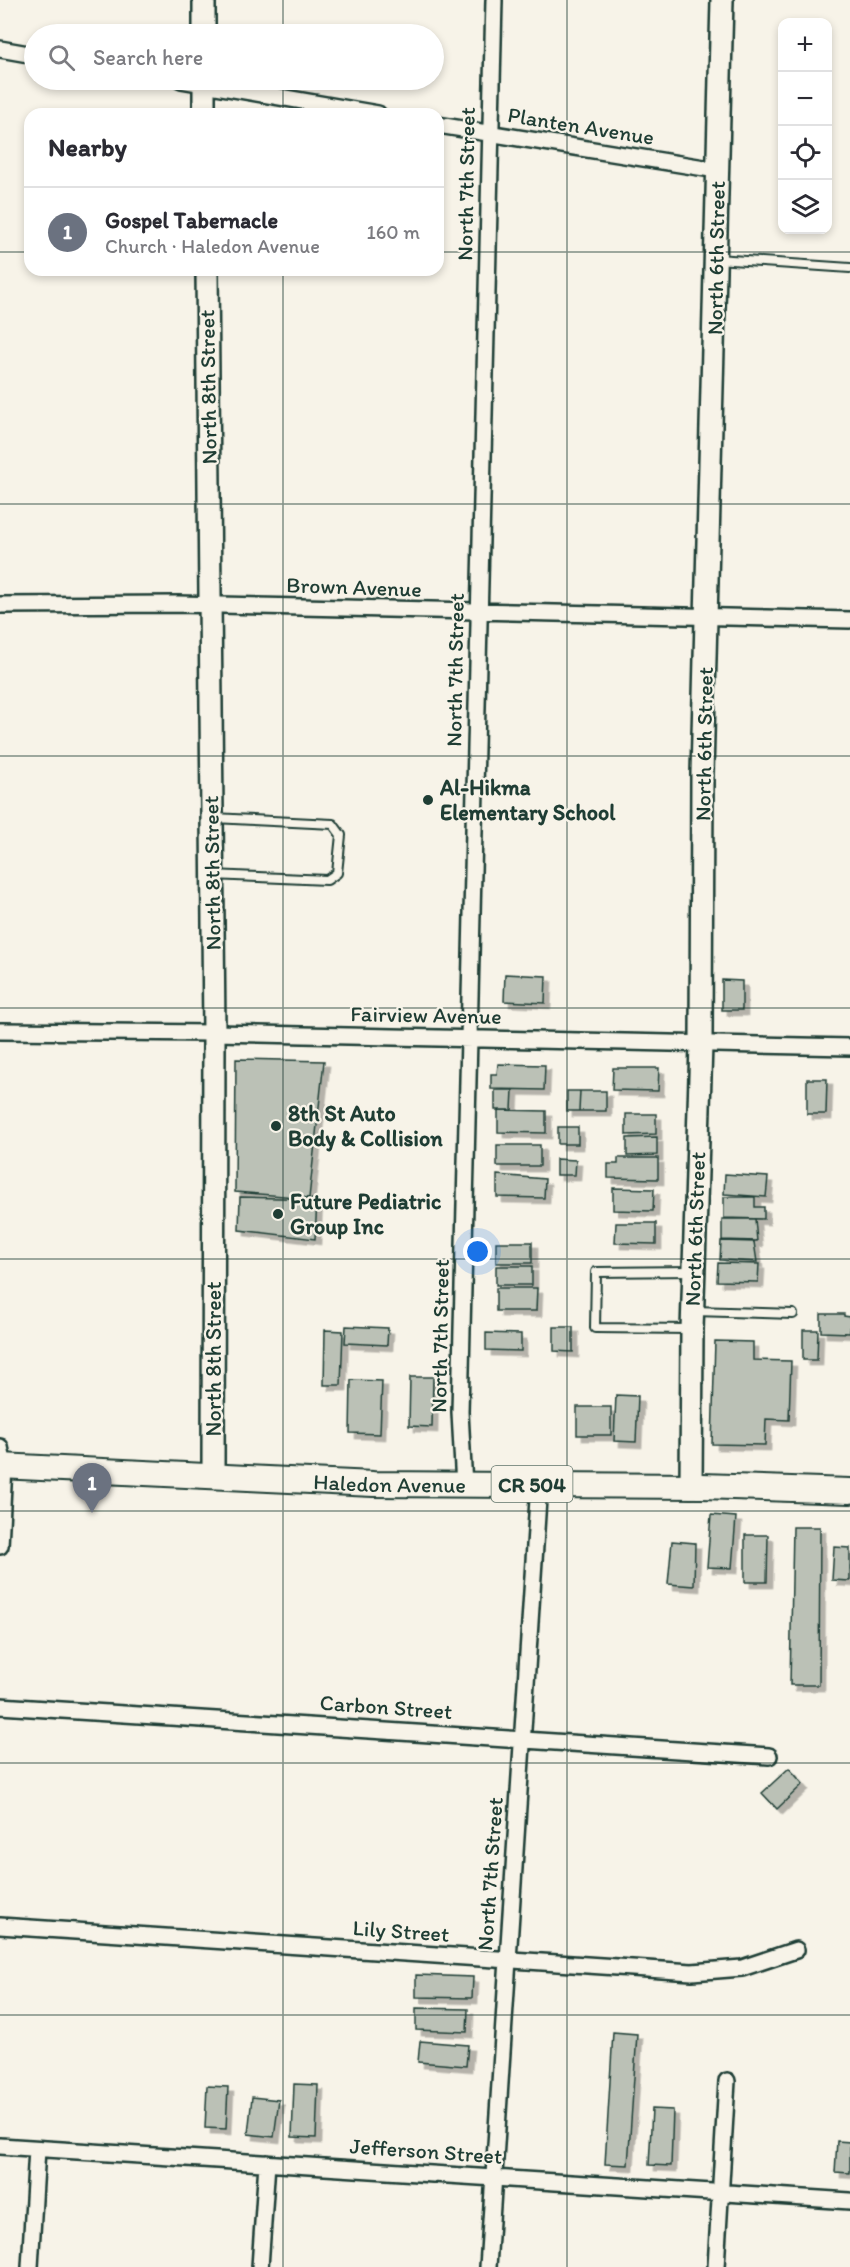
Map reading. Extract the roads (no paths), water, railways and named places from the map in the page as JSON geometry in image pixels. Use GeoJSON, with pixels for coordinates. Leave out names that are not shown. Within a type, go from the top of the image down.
{"type":"FeatureCollection","features":[{"type":"Feature","properties":{"kind":"main road"},"geometry":{"type":"LineString","coordinates":[[204,0],[204,24]]}},
{"type":"Feature","properties":{"kind":"main road","name":"North 6th Street"},"geometry":{"type":"LineString","coordinates":[[691,1487],[692,1320],[701,1045],[702,774],[708,617],[722,0]]}},
{"type":"Feature","properties":{"kind":"main road"},"geometry":{"type":"LineString","coordinates":[[204,90],[204,108]]}},
{"type":"Feature","properties":{"kind":"main road","name":"North 8th Street"},"geometry":{"type":"LineString","coordinates":[[207,276],[210,818],[214,1033],[213,1475]]}},
{"type":"Feature","properties":{"kind":"main road","name":"Haledon Avenue"},"geometry":{"type":"LineString","coordinates":[[1,1460],[213,1475],[464,1486],[539,1484],[850,1491]]}},
{"type":"Feature","properties":{"kind":"street","name":"North 7th Street"},"geometry":{"type":"LineString","coordinates":[[464,1486],[460,1412],[494,0]]}},
{"type":"Feature","properties":{"kind":"street"},"geometry":{"type":"LineString","coordinates":[[0,49],[24,53]]}},
{"type":"Feature","properties":{"kind":"street"},"geometry":{"type":"LineString","coordinates":[[251,90],[346,108]]}},
{"type":"Feature","properties":{"kind":"street","name":"Planten Avenue"},"geometry":{"type":"LineString","coordinates":[[444,126],[717,170]]}},
{"type":"Feature","properties":{"kind":"street","name":"Brown Avenue"},"geometry":{"type":"LineString","coordinates":[[0,605],[210,605],[850,620]]}},
{"type":"Feature","properties":{"kind":"street","name":"Fairview Avenue"},"geometry":{"type":"LineString","coordinates":[[0,1031],[214,1033],[850,1047]]}},
{"type":"Feature","properties":{"kind":"street"},"geometry":{"type":"LineString","coordinates":[[0,1546],[1,1460]]}},
{"type":"Feature","properties":{"kind":"street","name":"North 7th Street"},"geometry":{"type":"LineString","coordinates":[[488,2267],[539,1484]]}},
{"type":"Feature","properties":{"kind":"street","name":"Carbon Street"},"geometry":{"type":"LineString","coordinates":[[0,1706],[769,1756]]}},
{"type":"Feature","properties":{"kind":"street","name":"Lily Street"},"geometry":{"type":"LineString","coordinates":[[0,1926],[692,1972],[742,1968],[796,1950]]}},
{"type":"Feature","properties":{"kind":"street"},"geometry":{"type":"LineString","coordinates":[[716,2267],[727,2082]]}},
{"type":"Feature","properties":{"kind":"street","name":"Jefferson Street"},"geometry":{"type":"LineString","coordinates":[[0,2146],[850,2201]]}},
{"type":"Feature","properties":{"kind":"street"},"geometry":{"type":"LineString","coordinates":[[30,2267],[36,2149]]}},
{"type":"Feature","properties":{"kind":"street"},"geometry":{"type":"LineString","coordinates":[[260,2267],[267,2163]]}},
{"type":"Feature","properties":{"kind":"lane"},"geometry":{"type":"LineString","coordinates":[[716,258],[850,268]]}},
{"type":"Feature","properties":{"kind":"lane"},"geometry":{"type":"LineString","coordinates":[[210,818],[333,824],[341,835],[337,873],[327,880],[212,875]]}},
{"type":"Feature","properties":{"kind":"lane"},"geometry":{"type":"LineString","coordinates":[[694,1271],[596,1272],[595,1328],[793,1314]]}},
{"type":"Feature","properties":{"kind":"place","name":"Al-Hikma Elementary School"},"geometry":{"type":"Point","coordinates":[428,800]}},
{"type":"Feature","properties":{"kind":"place","name":"8th St Auto Body & Collision"},"geometry":{"type":"Point","coordinates":[276,1126]}},
{"type":"Feature","properties":{"kind":"place","name":"Future Pediatric Group Inc"},"geometry":{"type":"Point","coordinates":[278,1214]}},
{"type":"Feature","properties":{"kind":"place","name":"Gospel Tabernacle"},"geometry":{"type":"Point","coordinates":[92,1513]}}]}
